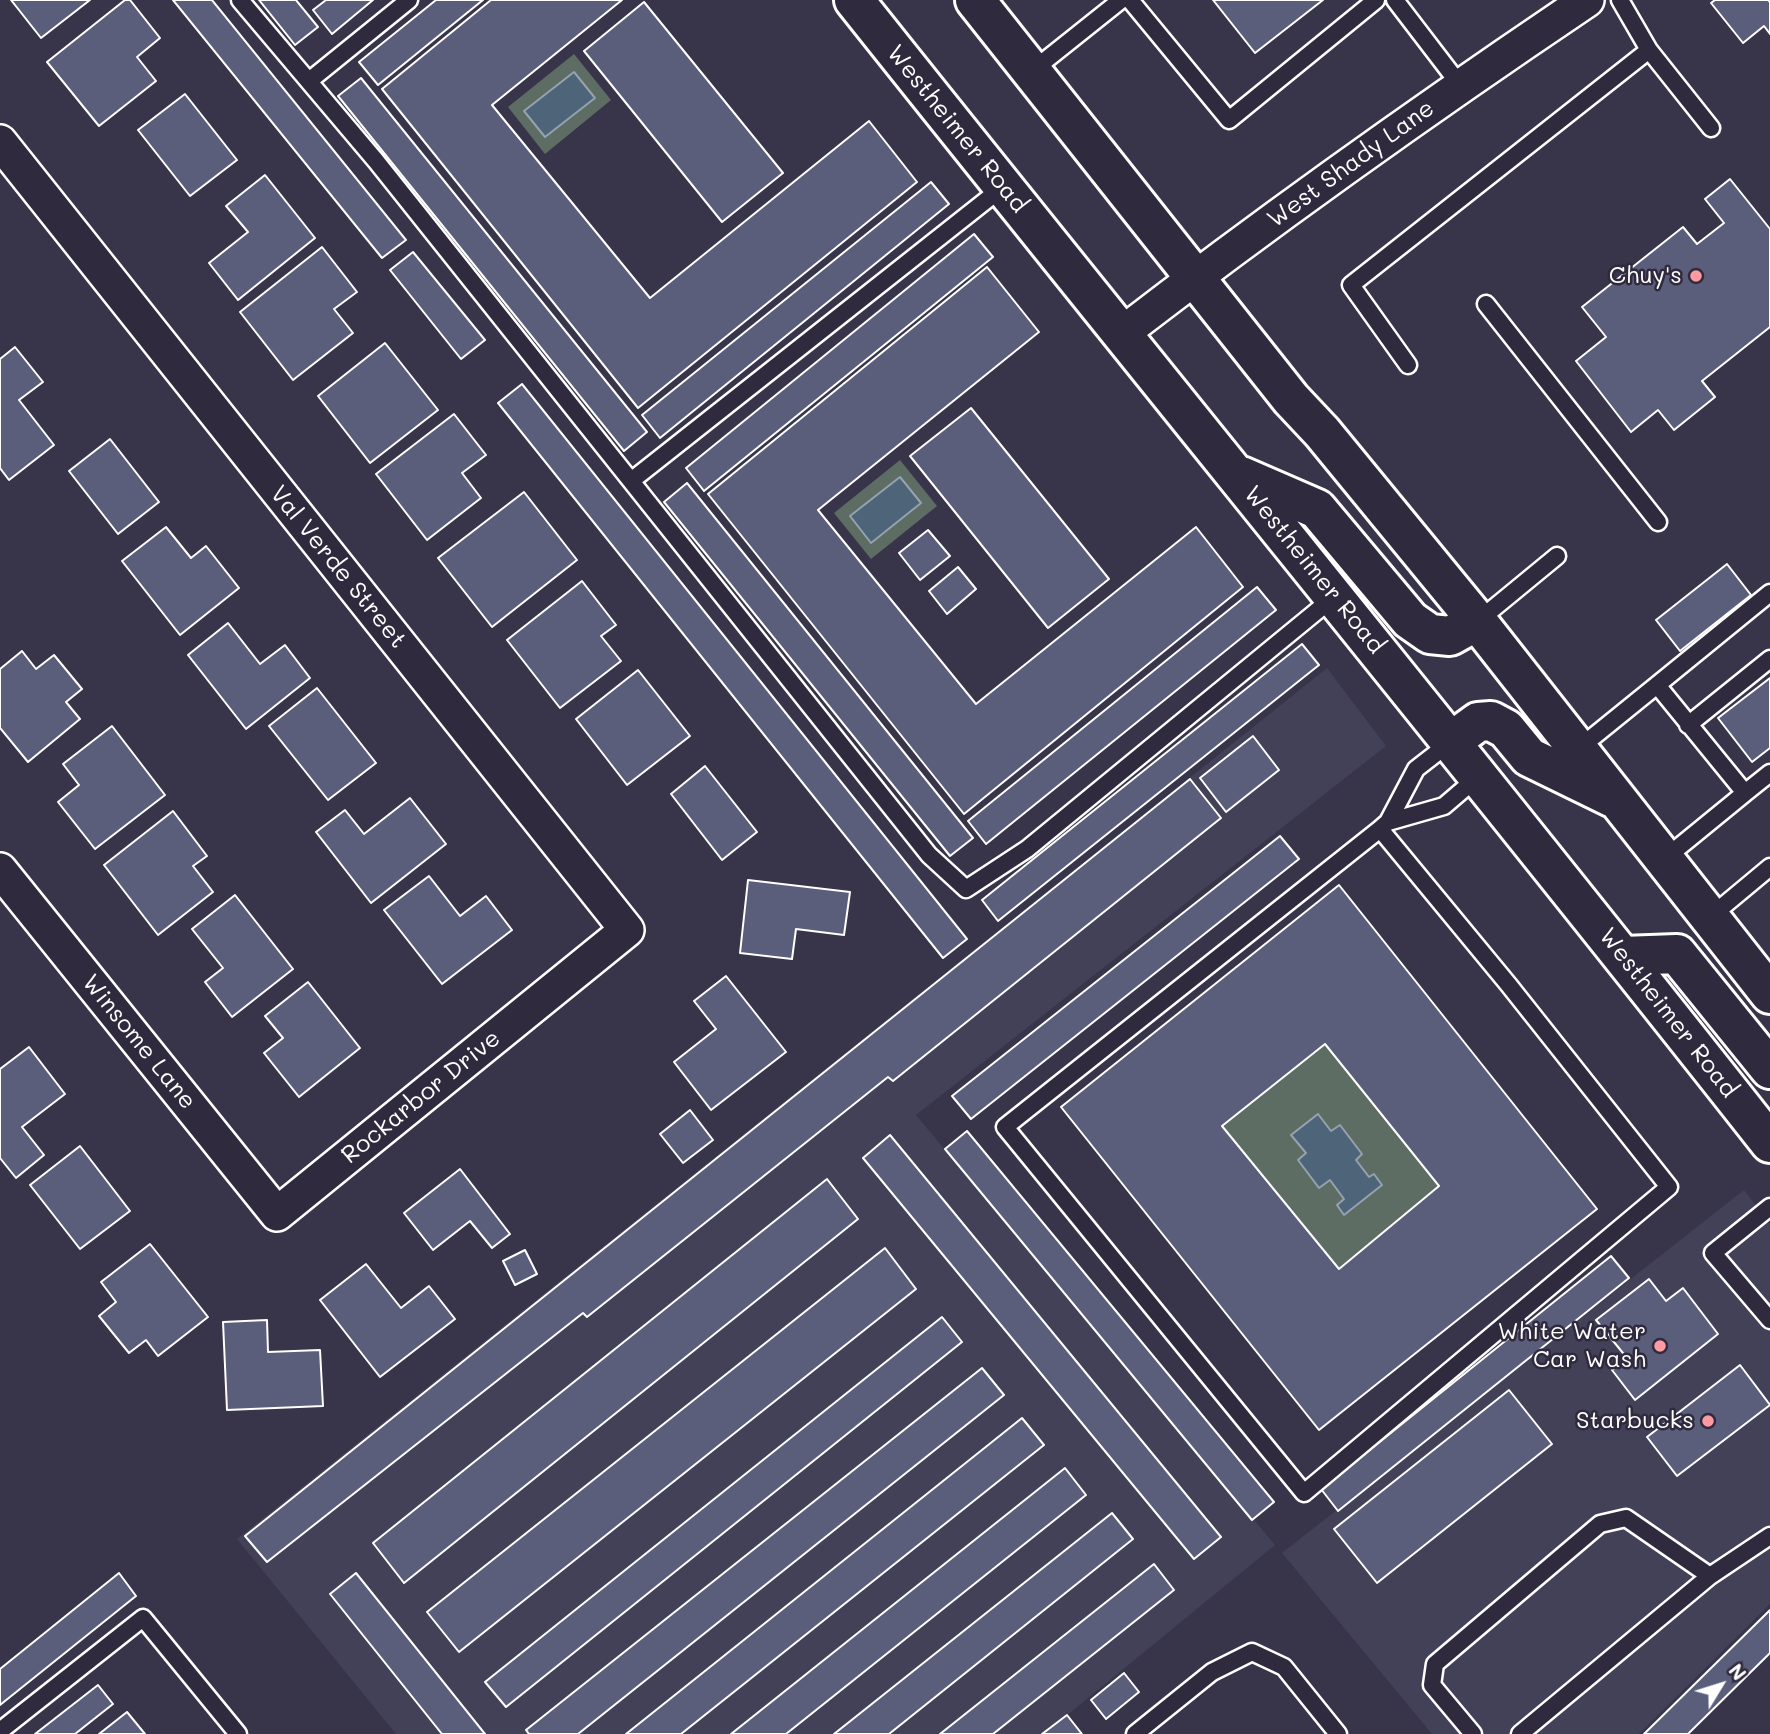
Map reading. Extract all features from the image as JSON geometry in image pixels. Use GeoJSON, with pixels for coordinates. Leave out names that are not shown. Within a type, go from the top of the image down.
{"type":"FeatureCollection","features":[{"type":"Feature","properties":{"kind":"main road","name":"Westheimer Road"},"geometry":{"type":"LineString","coordinates":[[854,0],[1120,335],[1236,473],[1452,741],[1770,1143]]}},
{"type":"Feature","properties":{"kind":"main road"},"geometry":{"type":"LineString","coordinates":[[975,0],[1291,399],[1322,432],[1478,621],[1770,994]]}},
{"type":"Feature","properties":{"kind":"main road"},"geometry":{"type":"LineString","coordinates":[[1236,473],[1317,509],[1410,620],[1430,634],[1450,635],[1478,621]]}},
{"type":"Feature","properties":{"kind":"main road"},"geometry":{"type":"LineString","coordinates":[[1452,741],[1478,722],[1491,722],[1506,729],[1529,757],[1615,799]]}},
{"type":"Feature","properties":{"kind":"main road"},"geometry":{"type":"LineString","coordinates":[[1623,956],[1677,954],[1770,1069]]}},
{"type":"Feature","properties":{"kind":"street","name":"West Shady Lane"},"geometry":{"type":"LineString","coordinates":[[1120,335],[1196,276],[1460,85],[1587,0]]}},
{"type":"Feature","properties":{"kind":"street","name":"Val Verde Street"},"geometry":{"type":"LineString","coordinates":[[0,142],[627,930],[565,980]]}},
{"type":"Feature","properties":{"kind":"street","name":"Winsome Lane"},"geometry":{"type":"LineString","coordinates":[[0,870],[278,1214]]}},
{"type":"Feature","properties":{"kind":"street","name":"Rockarbor Drive"},"geometry":{"type":"LineString","coordinates":[[278,1214],[565,980]]}},
{"type":"Feature","properties":{"kind":"lane"},"geometry":{"type":"LineString","coordinates":[[240,0],[376,161],[929,855],[966,889],[1027,849],[1335,596]]}},
{"type":"Feature","properties":{"kind":"lane"},"geometry":{"type":"LineString","coordinates":[[309,81],[409,0]]}},
{"type":"Feature","properties":{"kind":"lane"},"geometry":{"type":"LineString","coordinates":[[1032,71],[1121,0]]}},
{"type":"Feature","properties":{"kind":"lane"},"geometry":{"type":"LineString","coordinates":[[1129,0],[1228,120],[1376,0]]}},
{"type":"Feature","properties":{"kind":"lane"},"geometry":{"type":"LineString","coordinates":[[1395,0],[1460,85]]}},
{"type":"Feature","properties":{"kind":"lane"},"geometry":{"type":"LineString","coordinates":[[1620,0],[1649,50],[1711,128]]}},
{"type":"Feature","properties":{"kind":"lane"},"geometry":{"type":"LineString","coordinates":[[1408,365],[1351,285],[1649,50]]}},
{"type":"Feature","properties":{"kind":"lane"},"geometry":{"type":"LineString","coordinates":[[631,481],[1003,187]]}},
{"type":"Feature","properties":{"kind":"lane"},"geometry":{"type":"LineString","coordinates":[[1486,304],[1658,522]]}},
{"type":"Feature","properties":{"kind":"lane"},"geometry":{"type":"LineString","coordinates":[[1478,621],[1557,556]]}},
{"type":"Feature","properties":{"kind":"lane"},"geometry":{"type":"LineString","coordinates":[[1578,749],[1770,593]]}},
{"type":"Feature","properties":{"kind":"lane"},"geometry":{"type":"LineString","coordinates":[[1688,725],[1770,659]]}},
{"type":"Feature","properties":{"kind":"lane"},"geometry":{"type":"LineString","coordinates":[[1657,685],[1745,793]]}},
{"type":"Feature","properties":{"kind":"lane"},"geometry":{"type":"LineString","coordinates":[[1384,825],[1416,769],[1452,741]]}},
{"type":"Feature","properties":{"kind":"lane"},"geometry":{"type":"LineString","coordinates":[[1663,860],[1770,773]]}},
{"type":"Feature","properties":{"kind":"lane"},"geometry":{"type":"LineString","coordinates":[[1384,825],[1669,1187],[1304,1493],[1005,1126],[1384,825],[1444,806],[1479,776]]}},
{"type":"Feature","properties":{"kind":"lane"},"geometry":{"type":"LineString","coordinates":[[1709,917],[1770,867]]}},
{"type":"Feature","properties":{"kind":"lane"},"geometry":{"type":"LineString","coordinates":[[1770,1207],[1713,1253],[1770,1320]]}},
{"type":"Feature","properties":{"kind":"lane"},"geometry":{"type":"LineString","coordinates":[[1473,1734],[1432,1685],[1435,1664],[1600,1524],[1626,1518],[1710,1576]]}},
{"type":"Feature","properties":{"kind":"lane"},"geometry":{"type":"LineString","coordinates":[[1520,1734],[1710,1576],[1770,1536]]}},
{"type":"Feature","properties":{"kind":"lane"},"geometry":{"type":"LineString","coordinates":[[0,1731],[143,1618],[238,1734]]}},
{"type":"Feature","properties":{"kind":"lane"},"geometry":{"type":"LineString","coordinates":[[1135,1734],[1212,1672],[1252,1652],[1284,1667],[1338,1734]]}},
{"type":"Feature","properties":{"kind":"shaded area"},"geometry":{"type":"Polygon","coordinates":[[[574,72],[595,98],[545,137],[524,111],[574,72]]]}},
{"type":"Feature","properties":{"kind":"shaded area"},"geometry":{"type":"Polygon","coordinates":[[[900,477],[921,503],[871,543],[850,516],[900,477]]]}},
{"type":"Feature","properties":{"kind":"shaded area"},"geometry":{"type":"Polygon","coordinates":[[[1327,668],[1386,746],[916,1115],[1275,1545],[1044,1734],[396,1734],[237,1539],[1327,668]]]}},
{"type":"Feature","properties":{"kind":"shaded area"},"geometry":{"type":"Polygon","coordinates":[[[1318,1114],[1331,1131],[1340,1125],[1362,1154],[1356,1160],[1369,1177],[1374,1174],[1382,1185],[1344,1215],[1337,1205],[1344,1199],[1330,1180],[1319,1188],[1298,1160],[1306,1153],[1291,1135],[1318,1114]]]}},
{"type":"Feature","properties":{"kind":"shaded area"},"geometry":{"type":"Polygon","coordinates":[[[1744,1190],[1770,1224],[1770,1604],[1639,1734],[1432,1734],[1282,1553],[1744,1190]]]}},
{"type":"Feature","properties":{"kind":"green space"},"geometry":{"type":"Polygon","coordinates":[[[574,54],[611,100],[545,154],[508,107],[574,54]]]}},
{"type":"Feature","properties":{"kind":"green space"},"geometry":{"type":"Polygon","coordinates":[[[900,460],[937,506],[871,559],[834,513],[900,460]]]}},
{"type":"Feature","properties":{"kind":"green space"},"geometry":{"type":"Polygon","coordinates":[[[1325,1044],[1439,1186],[1339,1269],[1222,1126],[1325,1044]]]}},
{"type":"Feature","properties":{"kind":"building"},"geometry":{"type":"Polygon","coordinates":[[[11,0],[90,0],[41,38],[11,0]]]}},
{"type":"Feature","properties":{"kind":"building"},"geometry":{"type":"Polygon","coordinates":[[[125,0],[130,0],[160,38],[137,57],[156,81],[99,126],[47,62],[125,0]]]}},
{"type":"Feature","properties":{"kind":"building"},"geometry":{"type":"Polygon","coordinates":[[[173,0],[212,0],[406,240],[382,258],[173,0]]]}},
{"type":"Feature","properties":{"kind":"building"},"geometry":{"type":"Polygon","coordinates":[[[259,0],[296,0],[318,27],[295,45],[259,0]]]}},
{"type":"Feature","properties":{"kind":"building"},"geometry":{"type":"Polygon","coordinates":[[[326,0],[373,0],[332,34],[313,10],[326,0]]]}},
{"type":"Feature","properties":{"kind":"building"},"geometry":{"type":"Polygon","coordinates":[[[436,0],[483,0],[378,85],[359,62],[436,0]]]}},
{"type":"Feature","properties":{"kind":"building"},"geometry":{"type":"Polygon","coordinates":[[[491,0],[622,0],[492,105],[650,298],[869,121],[917,182],[638,408],[382,89],[491,0]]]}},
{"type":"Feature","properties":{"kind":"building"},"geometry":{"type":"Polygon","coordinates":[[[1213,0],[1323,0],[1255,53],[1213,0]]]}},
{"type":"Feature","properties":{"kind":"building"},"geometry":{"type":"Polygon","coordinates":[[[1715,0],[1768,0],[1770,34],[1764,26],[1743,43],[1711,3],[1715,0]]]}},
{"type":"Feature","properties":{"kind":"building"},"geometry":{"type":"Polygon","coordinates":[[[644,2],[783,173],[722,222],[584,51],[644,2]]]}},
{"type":"Feature","properties":{"kind":"building"},"geometry":{"type":"Polygon","coordinates":[[[361,78],[647,432],[624,451],[338,96],[361,78]]]}},
{"type":"Feature","properties":{"kind":"building"},"geometry":{"type":"Polygon","coordinates":[[[185,94],[237,160],[190,196],[138,130],[185,94]]]}},
{"type":"Feature","properties":{"kind":"building"},"geometry":{"type":"Polygon","coordinates":[[[265,175],[315,238],[238,300],[209,263],[248,232],[226,206],[265,175]]]}},
{"type":"Feature","properties":{"kind":"building","name":"Chuy's"},"geometry":{"type":"Polygon","coordinates":[[[1730,179],[1770,229],[1770,327],[1702,381],[1715,397],[1674,430],[1658,410],[1631,432],[1576,361],[1606,337],[1582,307],[1683,227],[1697,244],[1724,223],[1705,199],[1730,179]]]}},
{"type":"Feature","properties":{"kind":"building"},"geometry":{"type":"Polygon","coordinates":[[[931,182],[949,204],[660,438],[642,415],[931,182]]]}},
{"type":"Feature","properties":{"kind":"building"},"geometry":{"type":"Polygon","coordinates":[[[974,234],[993,257],[704,491],[686,468],[974,234]]]}},
{"type":"Feature","properties":{"kind":"building"},"geometry":{"type":"Polygon","coordinates":[[[322,247],[357,292],[334,309],[353,333],[293,380],[240,312],[322,247]]]}},
{"type":"Feature","properties":{"kind":"building"},"geometry":{"type":"Polygon","coordinates":[[[413,252],[485,340],[461,359],[390,270],[413,252]]]}},
{"type":"Feature","properties":{"kind":"building"},"geometry":{"type":"Polygon","coordinates":[[[987,267],[1039,332],[818,510],[976,704],[1196,527],[1243,587],[964,814],[708,494],[987,267]]]}},
{"type":"Feature","properties":{"kind":"building"},"geometry":{"type":"Polygon","coordinates":[[[385,343],[438,410],[370,463],[318,396],[385,343]]]}},
{"type":"Feature","properties":{"kind":"building"},"geometry":{"type":"Polygon","coordinates":[[[15,347],[43,382],[19,400],[54,445],[9,480],[0,468],[0,359],[15,347]]]}},
{"type":"Feature","properties":{"kind":"building"},"geometry":{"type":"Polygon","coordinates":[[[522,384],[967,939],[943,958],[498,403],[522,384]]]}},
{"type":"Feature","properties":{"kind":"building"},"geometry":{"type":"Polygon","coordinates":[[[971,408],[1109,579],[1048,628],[910,456],[971,408]]]}},
{"type":"Feature","properties":{"kind":"building"},"geometry":{"type":"Polygon","coordinates":[[[454,414],[486,455],[462,473],[481,498],[427,540],[376,474],[454,414]]]}},
{"type":"Feature","properties":{"kind":"building"},"geometry":{"type":"Polygon","coordinates":[[[110,439],[159,502],[118,534],[69,471],[110,439]]]}},
{"type":"Feature","properties":{"kind":"building"},"geometry":{"type":"Polygon","coordinates":[[[687,483],[973,838],[950,856],[664,502],[687,483]]]}},
{"type":"Feature","properties":{"kind":"building"},"geometry":{"type":"Polygon","coordinates":[[[524,492],[577,560],[492,627],[438,558],[524,492]]]}},
{"type":"Feature","properties":{"kind":"building"},"geometry":{"type":"Polygon","coordinates":[[[166,527],[191,558],[206,546],[239,588],[180,635],[122,561],[166,527]]]}},
{"type":"Feature","properties":{"kind":"building"},"geometry":{"type":"Polygon","coordinates":[[[928,530],[950,556],[920,580],[899,553],[928,530]]]}},
{"type":"Feature","properties":{"kind":"building"},"geometry":{"type":"Polygon","coordinates":[[[1727,564],[1751,595],[1680,651],[1656,620],[1727,564]]]}},
{"type":"Feature","properties":{"kind":"building"},"geometry":{"type":"Polygon","coordinates":[[[958,567],[976,589],[947,614],[929,591],[958,567]]]}},
{"type":"Feature","properties":{"kind":"building"},"geometry":{"type":"Polygon","coordinates":[[[582,581],[616,625],[601,636],[621,661],[560,708],[507,640],[582,581]]]}},
{"type":"Feature","properties":{"kind":"building"},"geometry":{"type":"Polygon","coordinates":[[[1257,587],[1276,610],[986,844],[968,821],[1257,587]]]}},
{"type":"Feature","properties":{"kind":"building"},"geometry":{"type":"Polygon","coordinates":[[[228,623],[260,664],[285,645],[310,678],[246,729],[188,655],[228,623]]]}},
{"type":"Feature","properties":{"kind":"building"},"geometry":{"type":"Polygon","coordinates":[[[1302,644],[1319,665],[998,921],[982,900],[1302,644]]]}},
{"type":"Feature","properties":{"kind":"building"},"geometry":{"type":"Polygon","coordinates":[[[22,651],[36,669],[54,655],[82,689],[66,702],[80,719],[28,762],[0,728],[0,669],[22,651]]]}},
{"type":"Feature","properties":{"kind":"building"},"geometry":{"type":"Polygon","coordinates":[[[638,670],[690,736],[627,785],[576,719],[638,670]]]}},
{"type":"Feature","properties":{"kind":"building"},"geometry":{"type":"Polygon","coordinates":[[[1770,678],[1770,748],[1752,762],[1718,718],[1770,678]]]}},
{"type":"Feature","properties":{"kind":"building"},"geometry":{"type":"Polygon","coordinates":[[[317,688],[376,763],[328,800],[269,726],[317,688]]]}},
{"type":"Feature","properties":{"kind":"building"},"geometry":{"type":"Polygon","coordinates":[[[112,726],[165,795],[95,849],[58,802],[79,785],[63,764],[112,726]]]}},
{"type":"Feature","properties":{"kind":"building"},"geometry":{"type":"Polygon","coordinates":[[[1253,736],[1279,770],[1226,812],[1200,778],[1253,736]]]}},
{"type":"Feature","properties":{"kind":"building"},"geometry":{"type":"Polygon","coordinates":[[[705,766],[757,832],[722,860],[671,794],[705,766]]]}},
{"type":"Feature","properties":{"kind":"building"},"geometry":{"type":"Polygon","coordinates":[[[1190,779],[1221,818],[893,1081],[888,1077],[587,1317],[583,1313],[267,1562],[245,1536],[1190,779]]]}},
{"type":"Feature","properties":{"kind":"building"},"geometry":{"type":"Polygon","coordinates":[[[410,798],[446,844],[371,903],[316,832],[345,810],[364,834],[410,798]]]}},
{"type":"Feature","properties":{"kind":"building"},"geometry":{"type":"Polygon","coordinates":[[[173,811],[207,856],[193,866],[213,892],[158,935],[104,865],[173,811]]]}},
{"type":"Feature","properties":{"kind":"building"},"geometry":{"type":"Polygon","coordinates":[[[1280,836],[1299,859],[971,1119],[952,1096],[1280,836]]]}},
{"type":"Feature","properties":{"kind":"building"},"geometry":{"type":"Polygon","coordinates":[[[429,876],[460,916],[486,896],[512,930],[442,984],[384,910],[429,876]]]}},
{"type":"Feature","properties":{"kind":"building"},"geometry":{"type":"Polygon","coordinates":[[[748,880],[850,892],[844,935],[796,929],[792,959],[740,953],[748,880]]]}},
{"type":"Feature","properties":{"kind":"building"},"geometry":{"type":"Polygon","coordinates":[[[1339,885],[1597,1209],[1319,1430],[1061,1107],[1339,885]],[[1325,1044],[1222,1126],[1339,1269],[1439,1186],[1325,1044]]]}},
{"type":"Feature","properties":{"kind":"building"},"geometry":{"type":"Polygon","coordinates":[[[235,895],[293,969],[232,1017],[205,982],[223,968],[192,929],[235,895]]]}},
{"type":"Feature","properties":{"kind":"building"},"geometry":{"type":"Polygon","coordinates":[[[726,976],[786,1052],[711,1110],[674,1062],[716,1029],[694,1001],[726,976]]]}},
{"type":"Feature","properties":{"kind":"building"},"geometry":{"type":"Polygon","coordinates":[[[308,982],[360,1048],[299,1097],[264,1053],[283,1038],[265,1016],[308,982]]]}},
{"type":"Feature","properties":{"kind":"building"},"geometry":{"type":"Polygon","coordinates":[[[29,1047],[65,1094],[22,1127],[44,1155],[16,1178],[0,1158],[0,1069],[29,1047]]]}},
{"type":"Feature","properties":{"kind":"building"},"geometry":{"type":"Polygon","coordinates":[[[690,1110],[713,1140],[683,1163],[660,1134],[690,1110]]]}},
{"type":"Feature","properties":{"kind":"building"},"geometry":{"type":"Polygon","coordinates":[[[967,1131],[1274,1502],[1252,1520],[945,1149],[967,1131]]]}},
{"type":"Feature","properties":{"kind":"building"},"geometry":{"type":"Polygon","coordinates":[[[890,1135],[1221,1537],[1194,1559],[863,1158],[890,1135]]]}},
{"type":"Feature","properties":{"kind":"building"},"geometry":{"type":"Polygon","coordinates":[[[80,1146],[130,1211],[80,1249],[30,1185],[80,1146]]]}},
{"type":"Feature","properties":{"kind":"building"},"geometry":{"type":"Polygon","coordinates":[[[460,1169],[510,1234],[492,1248],[470,1221],[433,1250],[404,1213],[460,1169]]]}},
{"type":"Feature","properties":{"kind":"building"},"geometry":{"type":"Polygon","coordinates":[[[827,1179],[858,1219],[404,1583],[373,1543],[827,1179]]]}},
{"type":"Feature","properties":{"kind":"building"},"geometry":{"type":"Polygon","coordinates":[[[150,1244],[208,1317],[158,1356],[146,1340],[129,1353],[99,1316],[116,1302],[101,1282],[150,1244]]]}},
{"type":"Feature","properties":{"kind":"building"},"geometry":{"type":"Polygon","coordinates":[[[885,1248],[916,1289],[459,1652],[427,1612],[885,1248]]]}},
{"type":"Feature","properties":{"kind":"building"},"geometry":{"type":"Polygon","coordinates":[[[525,1250],[537,1274],[515,1285],[503,1261],[525,1250]]]}},
{"type":"Feature","properties":{"kind":"building"},"geometry":{"type":"Polygon","coordinates":[[[1611,1256],[1629,1278],[1338,1511],[1321,1489],[1611,1256]]]}},
{"type":"Feature","properties":{"kind":"building"},"geometry":{"type":"Polygon","coordinates":[[[366,1264],[401,1308],[429,1286],[455,1319],[380,1377],[320,1300],[366,1264]]]}},
{"type":"Feature","properties":{"kind":"building","name":"White Water Car Wash"},"geometry":{"type":"Polygon","coordinates":[[[1649,1279],[1666,1301],[1683,1288],[1718,1334],[1635,1400],[1612,1370],[1627,1358],[1596,1320],[1649,1279]]]}},
{"type":"Feature","properties":{"kind":"building"},"geometry":{"type":"Polygon","coordinates":[[[942,1317],[962,1342],[506,1707],[485,1682],[942,1317]]]}},
{"type":"Feature","properties":{"kind":"building"},"geometry":{"type":"Polygon","coordinates":[[[267,1320],[268,1352],[320,1350],[323,1406],[227,1410],[223,1322],[267,1320]]]}},
{"type":"Feature","properties":{"kind":"building","name":"Starbucks"},"geometry":{"type":"Polygon","coordinates":[[[1740,1365],[1770,1405],[1677,1476],[1647,1437],[1740,1365]]]}},
{"type":"Feature","properties":{"kind":"building"},"geometry":{"type":"Polygon","coordinates":[[[982,1368],[1004,1395],[578,1734],[529,1734],[526,1730],[982,1368]]]}},
{"type":"Feature","properties":{"kind":"building"},"geometry":{"type":"Polygon","coordinates":[[[1509,1390],[1552,1444],[1377,1583],[1334,1529],[1509,1390]]]}},
{"type":"Feature","properties":{"kind":"building"},"geometry":{"type":"Polygon","coordinates":[[[1022,1418],[1044,1445],[681,1734],[626,1734],[1022,1418]]]}},
{"type":"Feature","properties":{"kind":"building"},"geometry":{"type":"Polygon","coordinates":[[[1065,1468],[1086,1495],[786,1734],[731,1734],[1065,1468]]]}},
{"type":"Feature","properties":{"kind":"building"},"geometry":{"type":"Polygon","coordinates":[[[1112,1513],[1133,1539],[889,1734],[834,1734],[1112,1513]]]}},
{"type":"Feature","properties":{"kind":"building"},"geometry":{"type":"Polygon","coordinates":[[[1154,1564],[1174,1590],[993,1734],[940,1734],[1154,1564]]]}},
{"type":"Feature","properties":{"kind":"building"},"geometry":{"type":"Polygon","coordinates":[[[119,1573],[136,1596],[0,1705],[0,1669],[119,1573]]]}},
{"type":"Feature","properties":{"kind":"building"},"geometry":{"type":"Polygon","coordinates":[[[356,1573],[485,1734],[442,1734],[330,1594],[356,1573]]]}},
{"type":"Feature","properties":{"kind":"building"},"geometry":{"type":"Polygon","coordinates":[[[1770,1610],[1770,1653],[1688,1734],[1644,1734],[1770,1610]]]}},
{"type":"Feature","properties":{"kind":"building"},"geometry":{"type":"Polygon","coordinates":[[[1124,1673],[1139,1692],[1106,1719],[1091,1700],[1124,1673]]]}},
{"type":"Feature","properties":{"kind":"building"},"geometry":{"type":"Polygon","coordinates":[[[98,1685],[113,1704],[75,1734],[35,1734],[98,1685]]]}},
{"type":"Feature","properties":{"kind":"building"},"geometry":{"type":"Polygon","coordinates":[[[127,1712],[145,1734],[99,1734],[127,1712]]]}},
{"type":"Feature","properties":{"kind":"building"},"geometry":{"type":"Polygon","coordinates":[[[1067,1715],[1082,1734],[1042,1734],[1067,1715]]]}},
{"type":"Feature","properties":{"kind":"place","name":"Chuy's"},"geometry":{"type":"Point","coordinates":[1696,276]}},
{"type":"Feature","properties":{"kind":"place","name":"White Water Car Wash"},"geometry":{"type":"Point","coordinates":[1660,1346]}},
{"type":"Feature","properties":{"kind":"place","name":"Starbucks"},"geometry":{"type":"Point","coordinates":[1708,1421]}}]}
